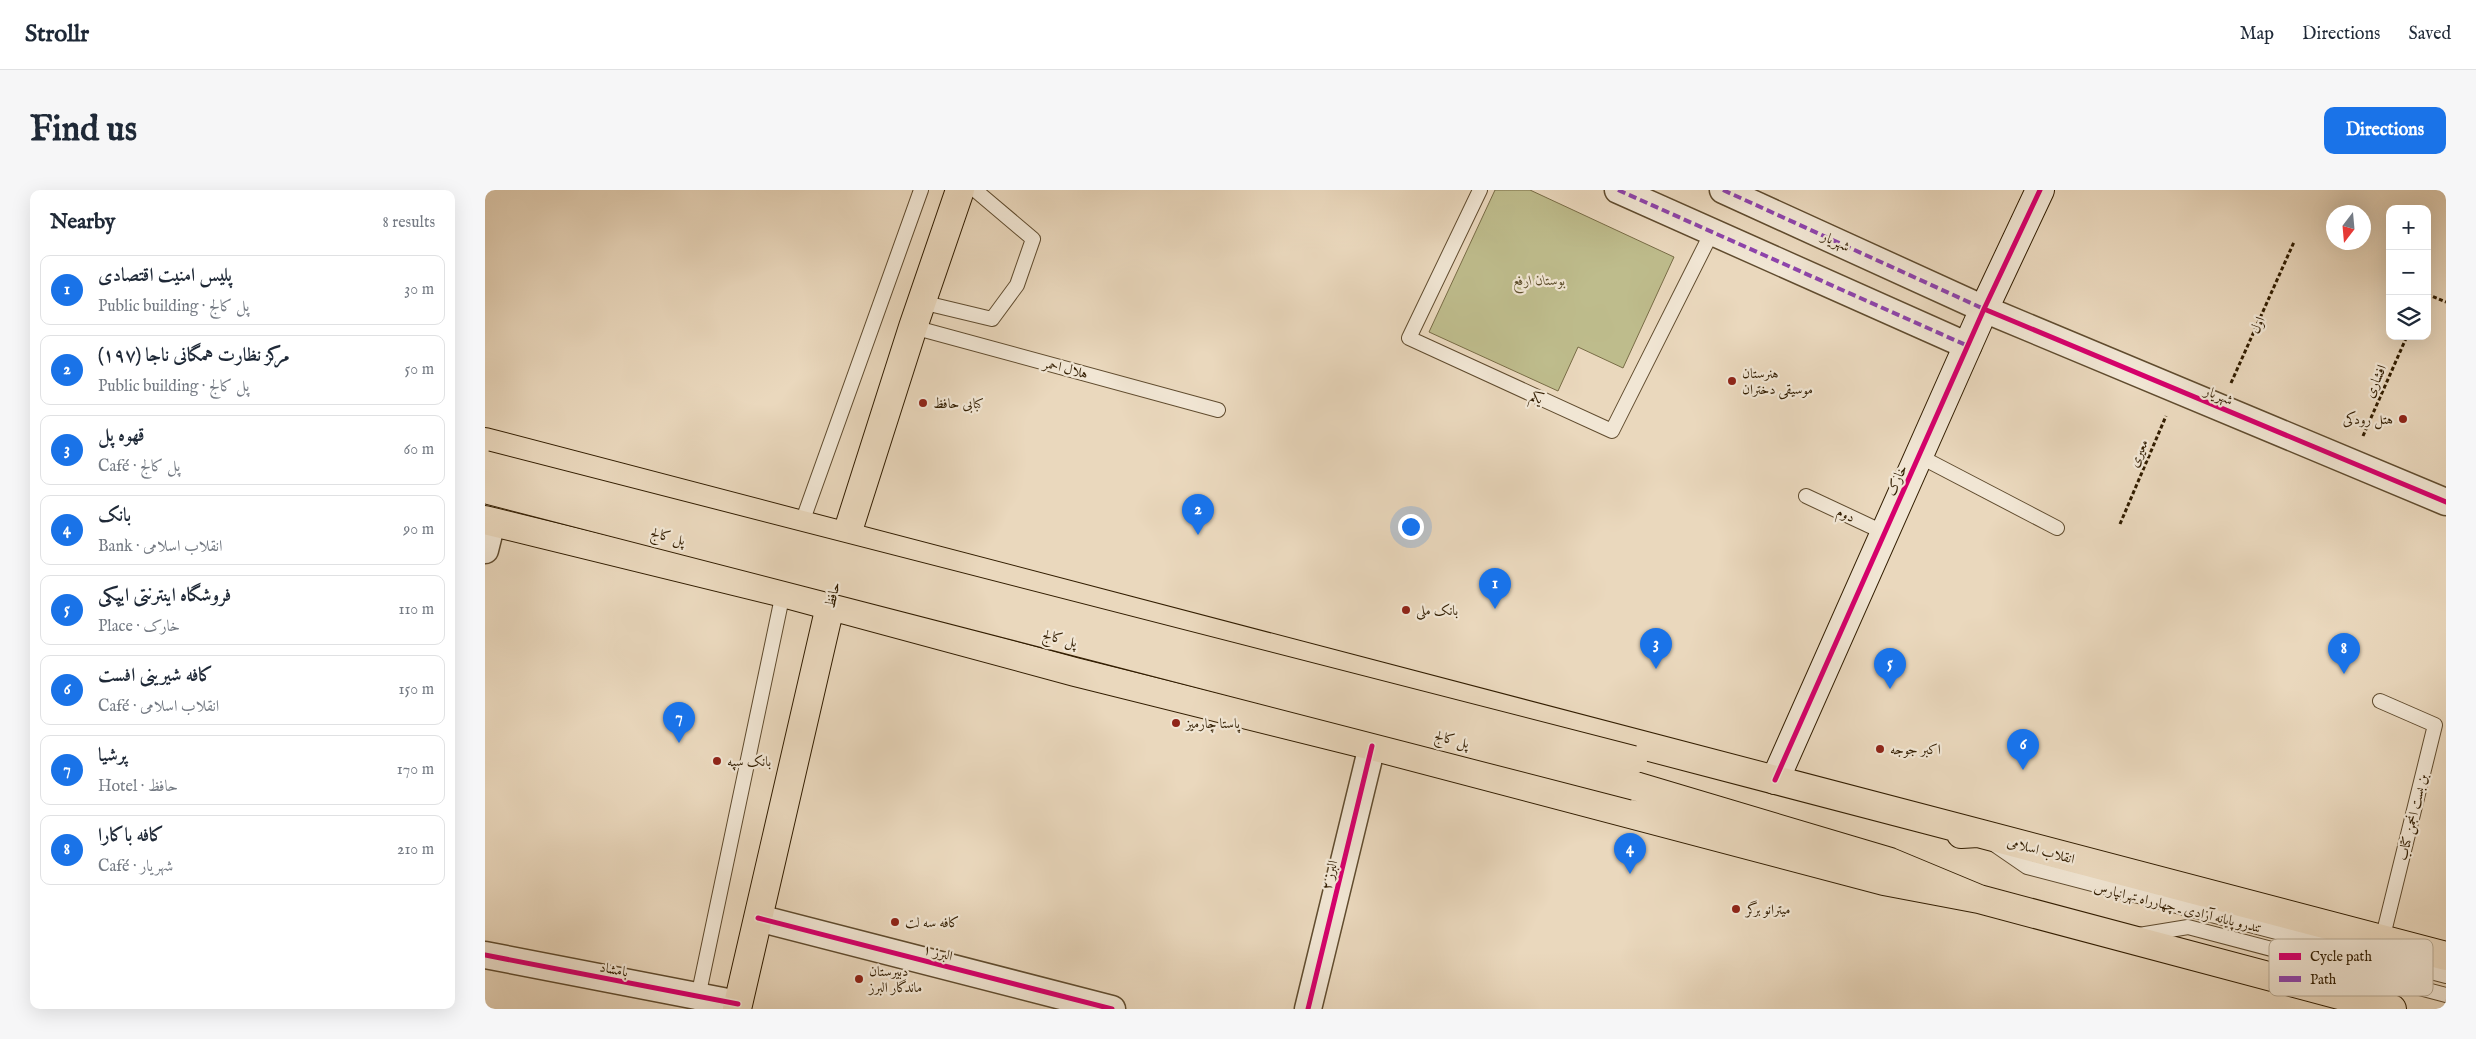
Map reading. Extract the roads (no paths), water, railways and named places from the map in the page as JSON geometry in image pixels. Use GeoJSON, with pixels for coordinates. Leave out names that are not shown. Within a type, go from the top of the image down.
{"type":"FeatureCollection","features":[{"type":"Feature","properties":{"kind":"main road","name":"حافظ"},"geometry":{"type":"LineString","coordinates":[[738,1007],[846,537],[917,314],[960,190]]}},
{"type":"Feature","properties":{"kind":"main road"},"geometry":{"type":"LineString","coordinates":[[486,450],[533,455],[1978,833]]}},
{"type":"Feature","properties":{"kind":"main road"},"geometry":{"type":"LineString","coordinates":[[486,450],[498,461],[499,482],[489,505],[494,519]]}},
{"type":"Feature","properties":{"kind":"main road","name":"پل کالج"},"geometry":{"type":"LineString","coordinates":[[486,450],[1634,773]]}},
{"type":"Feature","properties":{"kind":"main road"},"geometry":{"type":"LineString","coordinates":[[494,519],[505,510],[505,486],[518,465],[533,455]]}},
{"type":"Feature","properties":{"kind":"main road","name":"پل کالج"},"geometry":{"type":"LineString","coordinates":[[485,489],[1634,773]]}},
{"type":"Feature","properties":{"kind":"main road"},"geometry":{"type":"LineString","coordinates":[[494,519],[783,593],[1075,672],[1372,746],[1884,881],[1979,899],[2269,977]]}},
{"type":"Feature","properties":{"kind":"main road"},"geometry":{"type":"LineString","coordinates":[[1075,672],[1060,644],[1060,628],[1065,614],[1080,598]]}},
{"type":"Feature","properties":{"kind":"main road"},"geometry":{"type":"LineString","coordinates":[[1634,773],[1890,862],[1979,899]]}},
{"type":"Feature","properties":{"kind":"main road","name":"انقلاب اسلامی"},"geometry":{"type":"LineString","coordinates":[[1634,773],[1925,834],[1978,833],[2378,939]]}},
{"type":"Feature","properties":{"kind":"main road","name":"انقلاب اسلامی"},"geometry":{"type":"LineString","coordinates":[[2433,953],[2446,956]]}},
{"type":"Feature","properties":{"kind":"main road"},"geometry":{"type":"LineString","coordinates":[[2342,996],[2392,1009]]}},
{"type":"Feature","properties":{"kind":"street"},"geometry":{"type":"LineString","coordinates":[[1618,190],[1968,346]]}},
{"type":"Feature","properties":{"kind":"street","name":"شهریار"},"geometry":{"type":"LineString","coordinates":[[1723,190],[1984,309],[2446,502]]}},
{"type":"Feature","properties":{"kind":"street","name":"خارک"},"geometry":{"type":"LineString","coordinates":[[1775,780],[1984,309],[2040,190]]}},
{"type":"Feature","properties":{"kind":"street"},"geometry":{"type":"LineString","coordinates":[[485,550],[494,519]]}},
{"type":"Feature","properties":{"kind":"street","name":"البرز ۲"},"geometry":{"type":"LineString","coordinates":[[1308,1009],[1372,746]]}},
{"type":"Feature","properties":{"kind":"street","name":"البرز ۱"},"geometry":{"type":"LineString","coordinates":[[758,918],[1112,1009]]}},
{"type":"Feature","properties":{"kind":"street","name":"بامشاد"},"geometry":{"type":"LineString","coordinates":[[485,955],[697,1003],[738,1007]]}},
{"type":"Feature","properties":{"kind":"lane"},"geometry":{"type":"LineString","coordinates":[[697,1003],[783,593],[801,524],[921,190]]}},
{"type":"Feature","properties":{"kind":"lane"},"geometry":{"type":"LineString","coordinates":[[917,314],[993,320],[1017,285],[1033,239],[975,190]]}},
{"type":"Feature","properties":{"kind":"lane","name":"یکم"},"geometry":{"type":"LineString","coordinates":[[1480,190],[1409,338],[1611,431],[1711,232]]}},
{"type":"Feature","properties":{"kind":"lane","name":"هلال احمر"},"geometry":{"type":"LineString","coordinates":[[917,314],[1218,410]]}},
{"type":"Feature","properties":{"kind":"lane"},"geometry":{"type":"LineString","coordinates":[[1919,456],[2057,528]]}},
{"type":"Feature","properties":{"kind":"lane","name":"دوم"},"geometry":{"type":"LineString","coordinates":[[1806,496],[1885,533]]}},
{"type":"Feature","properties":{"kind":"lane","name":"بن بست انجمن کتاب"},"geometry":{"type":"LineString","coordinates":[[2380,702],[2435,724],[2382,939]]}},
{"type":"Feature","properties":{"kind":"lane","name":"تندرو پایانه آزادی ـ چهارراه تهرانپارس"},"geometry":{"type":"LineString","coordinates":[[1978,833],[2027,867],[2304,939]]}},
{"type":"Feature","properties":{"kind":"lane"},"geometry":{"type":"LineString","coordinates":[[2121,938],[2188,927],[2269,948]]}},
{"type":"Feature","properties":{"kind":"lane","name":"تندرو پایانه آزادی ـ چهارراه تهرانپارس"},"geometry":{"type":"LineString","coordinates":[[2433,973],[2446,976]]}},
{"type":"Feature","properties":{"kind":"lane"},"geometry":{"type":"LineString","coordinates":[[2433,992],[2446,995]]}},
{"type":"Feature","properties":{"kind":"place","name":"هنرستان موسیقی دختران"},"geometry":{"type":"Point","coordinates":[1732,381]}},
{"type":"Feature","properties":{"kind":"place","name":"کبابی حافظ"},"geometry":{"type":"Point","coordinates":[923,403]}},
{"type":"Feature","properties":{"kind":"place","name":"هتل رودکی"},"geometry":{"type":"Point","coordinates":[2403,419]}},
{"type":"Feature","properties":{"kind":"place","name":"مرکز نظارت همگانی ناجا (۱۹۷)"},"geometry":{"type":"Point","coordinates":[1198,535]}},
{"type":"Feature","properties":{"kind":"place","name":"پلیس امنیت اقتصادی"},"geometry":{"type":"Point","coordinates":[1495,609]}},
{"type":"Feature","properties":{"kind":"place","name":"بانک ملی"},"geometry":{"type":"Point","coordinates":[1406,610]}},
{"type":"Feature","properties":{"kind":"place","name":"قهوه پل"},"geometry":{"type":"Point","coordinates":[1656,669]}},
{"type":"Feature","properties":{"kind":"place","name":"کافه باکارا"},"geometry":{"type":"Point","coordinates":[2344,674]}},
{"type":"Feature","properties":{"kind":"place","name":"فروشگاه اینترنتی ایپکی"},"geometry":{"type":"Point","coordinates":[1890,689]}},
{"type":"Feature","properties":{"kind":"place","name":"پاستا چارمیز"},"geometry":{"type":"Point","coordinates":[1176,723]}},
{"type":"Feature","properties":{"kind":"place","name":"پرشیا"},"geometry":{"type":"Point","coordinates":[679,743]}},
{"type":"Feature","properties":{"kind":"place","name":"اکبر جوجه"},"geometry":{"type":"Point","coordinates":[1880,749]}},
{"type":"Feature","properties":{"kind":"place","name":"بانک سپه"},"geometry":{"type":"Point","coordinates":[717,761]}},
{"type":"Feature","properties":{"kind":"place","name":"کافه شیرینی افست"},"geometry":{"type":"Point","coordinates":[2023,770]}},
{"type":"Feature","properties":{"kind":"place","name":"بانک"},"geometry":{"type":"Point","coordinates":[1630,874]}},
{"type":"Feature","properties":{"kind":"place","name":"میترانو برگر"},"geometry":{"type":"Point","coordinates":[1736,909]}},
{"type":"Feature","properties":{"kind":"place","name":"کافه سه لت"},"geometry":{"type":"Point","coordinates":[895,922]}},
{"type":"Feature","properties":{"kind":"place","name":"دبیرستان ماندگار البرز"},"geometry":{"type":"Point","coordinates":[859,979]}},
{"type":"Feature","properties":{"kind":"park label","name":"بوستان ارفع"},"geometry":{"type":"Point","coordinates":[1539,280]}}]}
